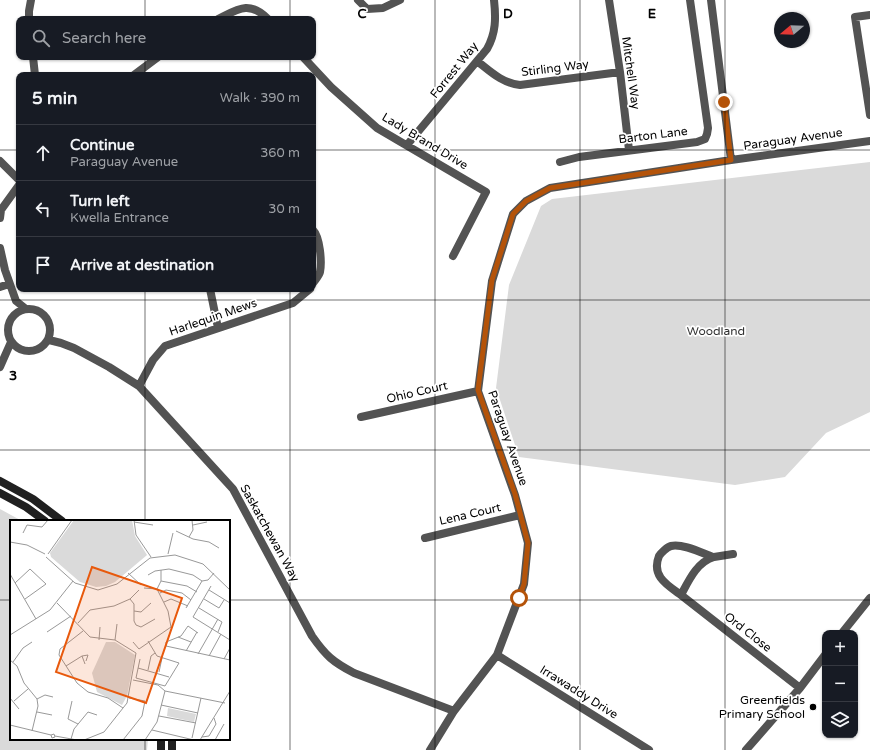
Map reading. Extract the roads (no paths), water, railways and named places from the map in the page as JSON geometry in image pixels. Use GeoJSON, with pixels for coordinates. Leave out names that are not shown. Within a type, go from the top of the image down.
{"type":"FeatureCollection","features":[{"type":"Feature","properties":{"kind":"main road"},"geometry":{"type":"LineString","coordinates":[[0,481],[33,499],[61,520]]}},
{"type":"Feature","properties":{"kind":"main road"},"geometry":{"type":"LineString","coordinates":[[0,493],[26,507],[44,520]]}},
{"type":"Feature","properties":{"kind":"street"},"geometry":{"type":"LineString","coordinates":[[29,16],[31,0]]}},
{"type":"Feature","properties":{"kind":"street"},"geometry":{"type":"LineString","coordinates":[[358,0],[367,9],[383,8],[400,0]]}},
{"type":"Feature","properties":{"kind":"street","name":"Forrest Way"},"geometry":{"type":"LineString","coordinates":[[407,145],[487,49],[492,40],[495,29],[496,18],[494,0]]}},
{"type":"Feature","properties":{"kind":"street","name":"Mitchell Way"},"geometry":{"type":"LineString","coordinates":[[609,0],[630,150]]}},
{"type":"Feature","properties":{"kind":"street","name":"Barton Lane"},"geometry":{"type":"LineString","coordinates":[[560,162],[579,157],[697,142],[705,139],[708,128],[690,0]]}},
{"type":"Feature","properties":{"kind":"street"},"geometry":{"type":"LineString","coordinates":[[711,0],[731,160]]}},
{"type":"Feature","properties":{"kind":"street"},"geometry":{"type":"LineString","coordinates":[[224,16],[239,8],[252,7],[262,12],[265,16]]}},
{"type":"Feature","properties":{"kind":"street"},"geometry":{"type":"LineString","coordinates":[[870,15],[855,17],[870,115]]}},
{"type":"Feature","properties":{"kind":"street"},"geometry":{"type":"LineString","coordinates":[[33,60],[35,72]]}},
{"type":"Feature","properties":{"kind":"street"},"geometry":{"type":"LineString","coordinates":[[138,72],[154,60]]}},
{"type":"Feature","properties":{"kind":"street","name":"Lady Brand Drive"},"geometry":{"type":"LineString","coordinates":[[306,60],[331,87],[377,128],[486,192],[453,256]]}},
{"type":"Feature","properties":{"kind":"street","name":"Stirling Way"},"geometry":{"type":"LineString","coordinates":[[477,61],[502,80],[511,84],[520,85],[620,72]]}},
{"type":"Feature","properties":{"kind":"street","name":"Paraguay Avenue"},"geometry":{"type":"LineString","coordinates":[[430,750],[454,711],[497,654],[524,584],[528,543],[515,494],[478,390],[492,280],[513,214],[526,201],[550,188],[731,160],[870,141]]}},
{"type":"Feature","properties":{"kind":"street"},"geometry":{"type":"LineString","coordinates":[[0,160],[16,177]]}},
{"type":"Feature","properties":{"kind":"street"},"geometry":{"type":"LineString","coordinates":[[0,213],[16,189]]}},
{"type":"Feature","properties":{"kind":"street"},"geometry":{"type":"LineString","coordinates":[[316,233],[320,250],[320,272],[316,278]]}},
{"type":"Feature","properties":{"kind":"street"},"geometry":{"type":"LineString","coordinates":[[0,248],[9,284],[16,301],[26,309]]}},
{"type":"Feature","properties":{"kind":"street"},"geometry":{"type":"LineString","coordinates":[[0,287],[9,284]]}},
{"type":"Feature","properties":{"kind":"street"},"geometry":{"type":"LineString","coordinates":[[211,292],[218,328]]}},
{"type":"Feature","properties":{"kind":"street","name":"Harlequin Mews"},"geometry":{"type":"LineString","coordinates":[[139,386],[153,360],[165,346],[293,303],[306,292]]}},
{"type":"Feature","properties":{"kind":"street"},"geometry":{"type":"LineString","coordinates":[[26,309],[39,311],[45,315],[51,327],[51,334],[40,350],[27,352],[21,350],[11,342],[8,335],[8,328],[13,316],[19,311],[26,309]]}},
{"type":"Feature","properties":{"kind":"street","name":"Saskatchewan Way"},"geometry":{"type":"LineString","coordinates":[[48,340],[61,342],[74,348],[109,367],[139,386],[233,489],[312,636],[325,654],[338,665],[354,673],[454,711]]}},
{"type":"Feature","properties":{"kind":"street"},"geometry":{"type":"LineString","coordinates":[[0,367],[11,342]]}},
{"type":"Feature","properties":{"kind":"street","name":"Ohio Court"},"geometry":{"type":"LineString","coordinates":[[361,417],[478,390]]}},
{"type":"Feature","properties":{"kind":"street","name":"Lena Court"},"geometry":{"type":"LineString","coordinates":[[425,538],[520,515]]}},
{"type":"Feature","properties":{"kind":"street","name":"Ord Close"},"geometry":{"type":"LineString","coordinates":[[713,558],[683,547],[670,546],[660,554],[656,566],[660,577],[666,584],[800,688]]}},
{"type":"Feature","properties":{"kind":"street"},"geometry":{"type":"LineString","coordinates":[[681,595],[698,567],[713,558],[733,554]]}},
{"type":"Feature","properties":{"kind":"street"},"geometry":{"type":"LineString","coordinates":[[844,630],[870,598]]}},
{"type":"Feature","properties":{"kind":"street","name":"Irrawaddy Drive"},"geometry":{"type":"LineString","coordinates":[[497,654],[649,750]]}},
{"type":"Feature","properties":{"kind":"street"},"geometry":{"type":"LineString","coordinates":[[746,750],[800,688],[822,659]]}},
{"type":"Feature","properties":{"kind":"place","name":"Greenfields Primary School"},"geometry":{"type":"Point","coordinates":[813,707]}},
{"type":"Feature","properties":{"kind":"park label","name":"Woodland"},"geometry":{"type":"Point","coordinates":[716,331]}}]}
